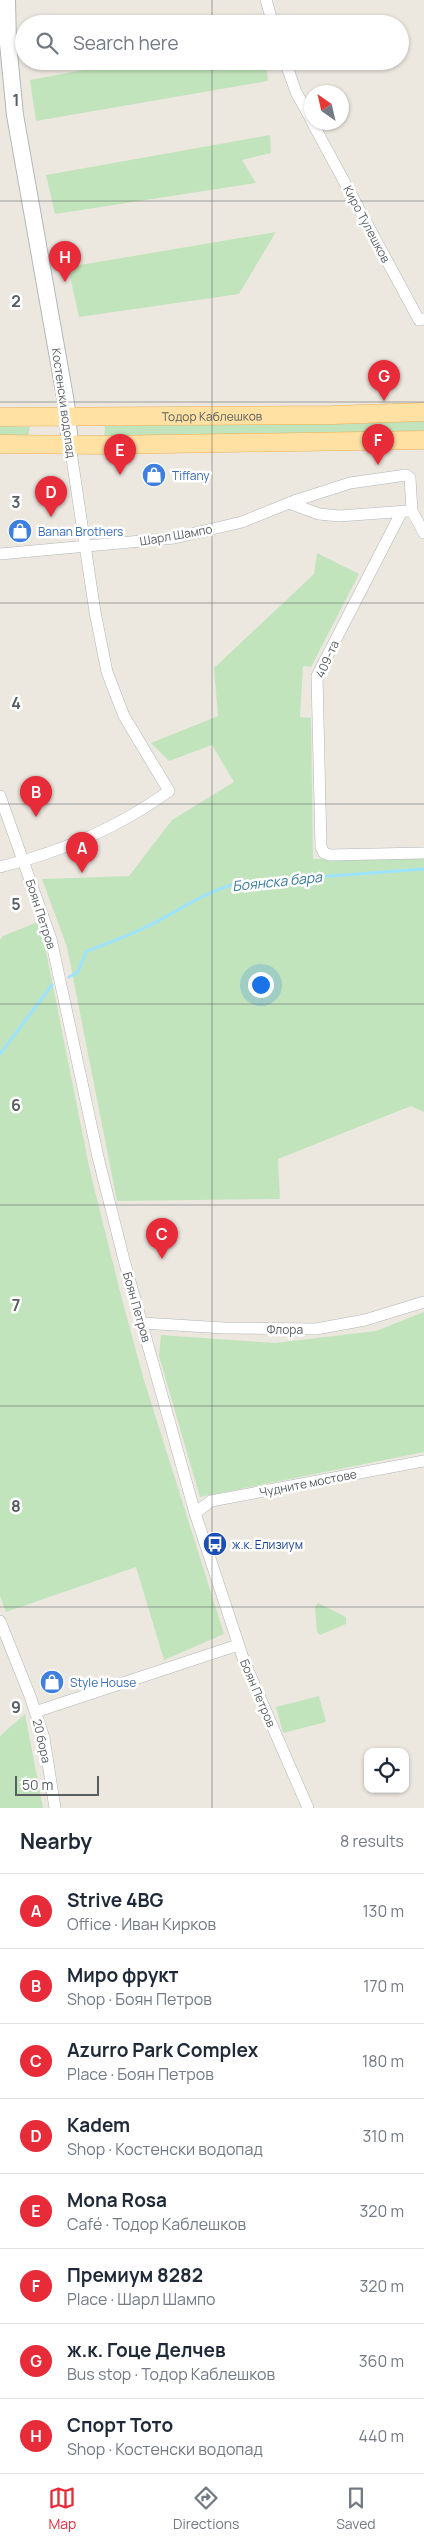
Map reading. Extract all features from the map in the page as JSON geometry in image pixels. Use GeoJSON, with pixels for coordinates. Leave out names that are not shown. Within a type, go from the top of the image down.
{"type":"FeatureCollection","features":[{"type":"Feature","properties":{"kind":"main road","name":"Тодор Каблешков"},"geometry":{"type":"LineString","coordinates":[[0,417],[67,418],[424,412]]}},
{"type":"Feature","properties":{"kind":"main road"},"geometry":{"type":"LineString","coordinates":[[0,444],[70,445],[424,440]]}},
{"type":"Feature","properties":{"kind":"street","name":"Костенски водопад"},"geometry":{"type":"LineString","coordinates":[[7,0],[8,43],[15,114],[67,418],[100,642],[111,686],[133,734],[169,791],[147,807],[107,829],[59,850],[24,861]]}},
{"type":"Feature","properties":{"kind":"street"},"geometry":{"type":"LineString","coordinates":[[266,0],[270,15]]}},
{"type":"Feature","properties":{"kind":"street","name":"Киро Тулешков"},"geometry":{"type":"LineString","coordinates":[[288,70],[304,107]]}},
{"type":"Feature","properties":{"kind":"street","name":"Киро Тулешков"},"geometry":{"type":"LineString","coordinates":[[316,130],[419,320],[424,320]]}},
{"type":"Feature","properties":{"kind":"street","name":"Шарл Шампо"},"geometry":{"type":"LineString","coordinates":[[0,554],[174,538],[242,522],[289,503],[350,483],[406,475],[410,478],[407,511]]}},
{"type":"Feature","properties":{"kind":"street"},"geometry":{"type":"LineString","coordinates":[[289,503],[320,514],[339,516],[407,511],[424,533]]}},
{"type":"Feature","properties":{"kind":"street","name":"409-та"},"geometry":{"type":"LineString","coordinates":[[407,511],[317,676],[321,848],[330,855],[424,853]]}},
{"type":"Feature","properties":{"kind":"street","name":"Боян Петров"},"geometry":{"type":"LineString","coordinates":[[0,796],[51,939],[92,1131],[142,1323],[195,1513],[238,1645],[308,1808]]}},
{"type":"Feature","properties":{"kind":"street"},"geometry":{"type":"LineString","coordinates":[[0,867],[24,861]]}},
{"type":"Feature","properties":{"kind":"street","name":"Флора"},"geometry":{"type":"LineString","coordinates":[[142,1323],[224,1328],[316,1329],[365,1320],[424,1302]]}},
{"type":"Feature","properties":{"kind":"street","name":"Чудните мостове"},"geometry":{"type":"LineString","coordinates":[[195,1513],[211,1502],[424,1461]]}},
{"type":"Feature","properties":{"kind":"street","name":"20 бора"},"geometry":{"type":"LineString","coordinates":[[0,1621],[36,1712],[44,1738],[55,1808]]}},
{"type":"Feature","properties":{"kind":"street"},"geometry":{"type":"LineString","coordinates":[[36,1712],[238,1645]]}},
{"type":"Feature","properties":{"kind":"green space"},"geometry":{"type":"Polygon","coordinates":[[[83,70],[267,70],[268,81],[36,121],[30,80],[83,70]]]}},
{"type":"Feature","properties":{"kind":"green space"},"geometry":{"type":"Polygon","coordinates":[[[270,135],[271,153],[242,160],[256,183],[55,214],[46,175],[270,135]]]}},
{"type":"Feature","properties":{"kind":"green space"},"geometry":{"type":"Polygon","coordinates":[[[276,232],[239,294],[79,317],[68,267],[276,232]]]}},
{"type":"Feature","properties":{"kind":"green space"},"geometry":{"type":"Polygon","coordinates":[[[424,419],[424,431],[104,438],[105,426],[424,419]]]}},
{"type":"Feature","properties":{"kind":"green space"},"geometry":{"type":"Polygon","coordinates":[[[0,426],[30,427],[28,437],[0,436],[0,426]]]}},
{"type":"Feature","properties":{"kind":"green space"},"geometry":{"type":"Polygon","coordinates":[[[317,553],[359,574],[311,667],[303,666],[300,717],[311,718],[313,859],[424,856],[424,1112],[411,1106],[278,1159],[280,1199],[117,1201],[67,947],[42,879],[129,876],[172,820],[234,782],[212,745],[169,761],[151,743],[218,716],[214,668],[314,574],[317,553]]]}},
{"type":"Feature","properties":{"kind":"green space"},"geometry":{"type":"Polygon","coordinates":[[[40,921],[90,1171],[124,1307],[144,1380],[224,1634],[164,1660],[136,1567],[6,1612],[0,1596],[0,940],[3,936],[40,921]]]}},
{"type":"Feature","properties":{"kind":"green space"},"geometry":{"type":"Polygon","coordinates":[[[424,1312],[424,1452],[200,1497],[159,1356],[161,1335],[275,1343],[376,1331],[424,1312]]]}},
{"type":"Feature","properties":{"kind":"green space"},"geometry":{"type":"Polygon","coordinates":[[[318,1603],[346,1617],[346,1624],[320,1635],[317,1632],[315,1607],[318,1603]]]}},
{"type":"Feature","properties":{"kind":"green space"},"geometry":{"type":"Polygon","coordinates":[[[319,1696],[326,1722],[283,1733],[276,1707],[319,1696]]]}},
{"type":"Feature","properties":{"kind":"green space"},"geometry":{"type":"Polygon","coordinates":[[[25,1714],[43,1808],[0,1808],[0,1736],[25,1714]]]}},
{"type":"Feature","properties":{"kind":"waterway","name":"Боянска бара"},"geometry":{"type":"LineString","coordinates":[[69,977],[78,972],[86,952],[142,929],[227,886],[239,883],[424,869]]}},
{"type":"Feature","properties":{"kind":"waterway","name":"Боянска бара"},"geometry":{"type":"LineString","coordinates":[[0,1054],[52,985]]}},
{"type":"Feature","properties":{"kind":"place","name":"Спорт Тото"},"geometry":{"type":"Point","coordinates":[65,282]}},
{"type":"Feature","properties":{"kind":"place","name":"ж.к. Гоце Делчев"},"geometry":{"type":"Point","coordinates":[384,401]}},
{"type":"Feature","properties":{"kind":"place","name":"Премиум 8282"},"geometry":{"type":"Point","coordinates":[378,465]}},
{"type":"Feature","properties":{"kind":"place","name":"Mona Rosa"},"geometry":{"type":"Point","coordinates":[120,475]}},
{"type":"Feature","properties":{"kind":"place","name":"Tiffany"},"geometry":{"type":"Point","coordinates":[154,475]}},
{"type":"Feature","properties":{"kind":"place","name":"Kadem"},"geometry":{"type":"Point","coordinates":[51,517]}},
{"type":"Feature","properties":{"kind":"place","name":"Banan Brothers"},"geometry":{"type":"Point","coordinates":[20,531]}},
{"type":"Feature","properties":{"kind":"place","name":"Миро фрукт"},"geometry":{"type":"Point","coordinates":[36,817]}},
{"type":"Feature","properties":{"kind":"place","name":"Strive 4BG"},"geometry":{"type":"Point","coordinates":[82,873]}},
{"type":"Feature","properties":{"kind":"place","name":"Azurro Park Complex"},"geometry":{"type":"Point","coordinates":[162,1259]}},
{"type":"Feature","properties":{"kind":"place","name":"ж.к. Елизиум"},"geometry":{"type":"Point","coordinates":[215,1544]}},
{"type":"Feature","properties":{"kind":"place","name":"Style House"},"geometry":{"type":"Point","coordinates":[52,1682]}}]}
